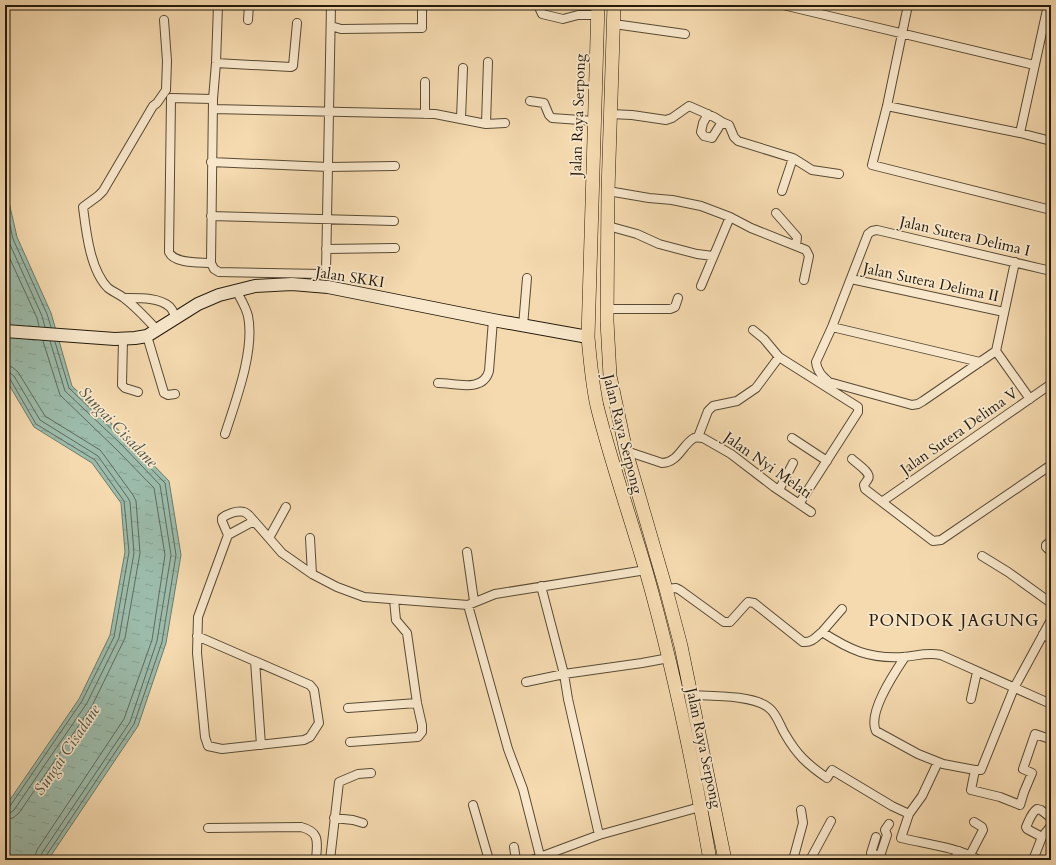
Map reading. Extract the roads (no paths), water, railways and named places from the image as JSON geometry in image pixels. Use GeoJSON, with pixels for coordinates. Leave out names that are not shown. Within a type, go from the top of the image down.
{"type":"FeatureCollection","features":[{"type":"Feature","properties":{"kind":"main road","name":"Jalan Raya Serpong"},"geometry":{"type":"LineString","coordinates":[[614,5],[608,191],[607,348],[610,376],[626,451],[681,646],[725,860]]}},
{"type":"Feature","properties":{"kind":"main road","name":"Jalan Raya Serpong"},"geometry":{"type":"LineString","coordinates":[[598,10],[588,337],[593,383],[597,405],[615,470],[646,570],[669,658],[710,860]]}},
{"type":"Feature","properties":{"kind":"main road","name":"Jalan SKKI"},"geometry":{"type":"LineString","coordinates":[[5,331],[119,339],[134,338],[152,333],[198,304],[219,295],[236,290],[292,284],[328,287],[523,326],[588,337]]}},
{"type":"Feature","properties":{"kind":"main road"},"geometry":{"type":"LineString","coordinates":[[615,470],[631,468]]}},
{"type":"Feature","properties":{"kind":"street"},"geometry":{"type":"LineString","coordinates":[[218,5],[211,162],[210,263],[214,269],[219,272],[322,274],[326,272],[327,269],[326,249],[331,5]]}},
{"type":"Feature","properties":{"kind":"street"},"geometry":{"type":"LineString","coordinates":[[248,5],[248,20]]}},
{"type":"Feature","properties":{"kind":"street"},"geometry":{"type":"LineString","coordinates":[[331,26],[341,29],[422,28],[422,5]]}},
{"type":"Feature","properties":{"kind":"street"},"geometry":{"type":"LineString","coordinates":[[538,5],[542,14],[563,19],[598,10]]}},
{"type":"Feature","properties":{"kind":"street"},"geometry":{"type":"LineString","coordinates":[[783,5],[1034,65]]}},
{"type":"Feature","properties":{"kind":"street"},"geometry":{"type":"LineString","coordinates":[[908,5],[901,32],[887,106],[872,165],[1051,210]]}},
{"type":"Feature","properties":{"kind":"street"},"geometry":{"type":"LineString","coordinates":[[1020,133],[1034,65],[1048,19],[1048,5]]}},
{"type":"Feature","properties":{"kind":"street"},"geometry":{"type":"LineString","coordinates":[[164,20],[167,61],[166,90],[153,106],[103,191],[83,207],[91,253],[96,268],[108,287],[124,298],[146,317],[152,333],[164,393],[168,395],[175,394]]}},
{"type":"Feature","properties":{"kind":"street"},"geometry":{"type":"LineString","coordinates":[[216,63],[294,66],[297,23]]}},
{"type":"Feature","properties":{"kind":"street"},"geometry":{"type":"LineString","coordinates":[[614,24],[685,34]]}},
{"type":"Feature","properties":{"kind":"street"},"geometry":{"type":"LineString","coordinates":[[486,124],[488,62]]}},
{"type":"Feature","properties":{"kind":"street"},"geometry":{"type":"LineString","coordinates":[[461,118],[463,68]]}},
{"type":"Feature","properties":{"kind":"street"},"geometry":{"type":"LineString","coordinates":[[425,82],[425,114]]}},
{"type":"Feature","properties":{"kind":"street"},"geometry":{"type":"LineString","coordinates":[[210,263],[190,262],[175,258],[171,256],[169,252],[171,98],[213,100]]}},
{"type":"Feature","properties":{"kind":"street"},"geometry":{"type":"LineString","coordinates":[[530,101],[544,103],[549,115],[552,118],[594,121]]}},
{"type":"Feature","properties":{"kind":"street"},"geometry":{"type":"LineString","coordinates":[[610,114],[632,115],[666,120],[672,118],[689,106],[729,125],[734,138],[738,141],[793,158],[812,170],[839,174]]}},
{"type":"Feature","properties":{"kind":"street"},"geometry":{"type":"LineString","coordinates":[[887,106],[1020,133],[1051,141]]}},
{"type":"Feature","properties":{"kind":"street"},"geometry":{"type":"LineString","coordinates":[[213,109],[425,114],[461,118],[486,124],[505,123]]}},
{"type":"Feature","properties":{"kind":"street"},"geometry":{"type":"LineString","coordinates":[[708,114],[703,123],[701,132],[704,136],[712,138],[722,122]]}},
{"type":"Feature","properties":{"kind":"street"},"geometry":{"type":"LineString","coordinates":[[782,191],[793,158]]}},
{"type":"Feature","properties":{"kind":"street"},"geometry":{"type":"LineString","coordinates":[[211,162],[328,167],[394,166]]}},
{"type":"Feature","properties":{"kind":"street"},"geometry":{"type":"LineString","coordinates":[[608,191],[694,204],[730,217],[751,228],[806,250],[809,256],[804,280]]}},
{"type":"Feature","properties":{"kind":"street"},"geometry":{"type":"LineString","coordinates":[[776,213],[797,237],[796,246]]}},
{"type":"Feature","properties":{"kind":"street"},"geometry":{"type":"LineString","coordinates":[[211,216],[394,221]]}},
{"type":"Feature","properties":{"kind":"street"},"geometry":{"type":"LineString","coordinates":[[701,286],[730,217]]}},
{"type":"Feature","properties":{"kind":"street"},"geometry":{"type":"LineString","coordinates":[[608,226],[637,234],[659,244],[697,254],[713,256]]}},
{"type":"Feature","properties":{"kind":"street","name":"Jalan Sutera Delima I"},"geometry":{"type":"LineString","coordinates":[[851,279],[868,234],[872,231],[878,230],[1051,271]]}},
{"type":"Feature","properties":{"kind":"street"},"geometry":{"type":"LineString","coordinates":[[326,249],[395,248]]}},
{"type":"Feature","properties":{"kind":"street"},"geometry":{"type":"LineString","coordinates":[[851,279],[816,362],[816,368],[819,373],[829,382],[912,405],[923,401],[996,351],[1015,262]]}},
{"type":"Feature","properties":{"kind":"street"},"geometry":{"type":"LineString","coordinates":[[523,326],[527,278]]}},
{"type":"Feature","properties":{"kind":"street","name":"Jalan Sutera Delima II"},"geometry":{"type":"LineString","coordinates":[[851,279],[1004,312]]}},
{"type":"Feature","properties":{"kind":"street"},"geometry":{"type":"LineString","coordinates":[[225,434],[246,362],[249,335],[247,314],[236,290]]}},
{"type":"Feature","properties":{"kind":"street"},"geometry":{"type":"LineString","coordinates":[[124,298],[139,298],[161,303],[168,306],[176,318]]}},
{"type":"Feature","properties":{"kind":"street"},"geometry":{"type":"LineString","coordinates":[[607,309],[670,309],[675,307],[678,298]]}},
{"type":"Feature","properties":{"kind":"street"},"geometry":{"type":"LineString","coordinates":[[438,383],[468,386],[485,379],[488,371],[493,320]]}},
{"type":"Feature","properties":{"kind":"street"},"geometry":{"type":"LineString","coordinates":[[832,327],[980,362]]}},
{"type":"Feature","properties":{"kind":"street"},"geometry":{"type":"LineString","coordinates":[[753,330],[779,357],[858,407],[858,412],[799,504]]}},
{"type":"Feature","properties":{"kind":"street"},"geometry":{"type":"LineString","coordinates":[[119,339],[122,385],[125,388],[138,392]]}},
{"type":"Feature","properties":{"kind":"street"},"geometry":{"type":"LineString","coordinates":[[996,351],[1030,399]]}},
{"type":"Feature","properties":{"kind":"street"},"geometry":{"type":"LineString","coordinates":[[626,451],[662,463],[667,463],[678,456],[694,438],[698,437],[708,410],[713,406],[737,401],[756,388],[779,357]]}},
{"type":"Feature","properties":{"kind":"street","name":"Jalan Sutera Delima V"},"geometry":{"type":"LineString","coordinates":[[883,501],[1051,384]]}},
{"type":"Feature","properties":{"kind":"street","name":"Jalan Nyi Melati"},"geometry":{"type":"LineString","coordinates":[[698,437],[704,438],[731,454],[811,512]]}},
{"type":"Feature","properties":{"kind":"street"},"geometry":{"type":"LineString","coordinates":[[792,438],[827,462]]}},
{"type":"Feature","properties":{"kind":"street"},"geometry":{"type":"LineString","coordinates":[[852,459],[869,476],[869,479],[864,485],[865,489],[936,542],[1051,465]]}},
{"type":"Feature","properties":{"kind":"street"},"geometry":{"type":"LineString","coordinates":[[779,490],[793,464]]}},
{"type":"Feature","properties":{"kind":"street"},"geometry":{"type":"LineString","coordinates":[[269,538],[286,507]]}},
{"type":"Feature","properties":{"kind":"street"},"geometry":{"type":"LineString","coordinates":[[228,535],[222,518],[226,514],[242,511],[245,512],[254,520],[282,553],[312,574],[350,593],[364,597],[394,600],[471,603],[495,594],[646,570]]}},
{"type":"Feature","properties":{"kind":"street"},"geometry":{"type":"LineString","coordinates":[[197,636],[310,685],[314,690],[319,723],[313,734],[307,739],[222,749],[208,746],[205,737],[197,653],[197,636],[198,617],[228,535],[254,520]]}},
{"type":"Feature","properties":{"kind":"street"},"geometry":{"type":"LineString","coordinates":[[310,538],[312,574]]}},
{"type":"Feature","properties":{"kind":"street"},"geometry":{"type":"LineString","coordinates":[[1051,541],[1046,545],[1051,552]]}},
{"type":"Feature","properties":{"kind":"street"},"geometry":{"type":"LineString","coordinates":[[467,552],[471,603],[508,749],[523,789],[541,858]]}},
{"type":"Feature","properties":{"kind":"street"},"geometry":{"type":"LineString","coordinates":[[982,556],[1008,572],[1051,603]]}},
{"type":"Feature","properties":{"kind":"street"},"geometry":{"type":"LineString","coordinates":[[541,586],[564,674],[571,712],[599,835]]}},
{"type":"Feature","properties":{"kind":"street"},"geometry":{"type":"LineString","coordinates":[[666,589],[676,588],[680,590],[724,622],[730,622],[748,602],[754,602],[803,642],[811,641],[822,632],[842,609]]}},
{"type":"Feature","properties":{"kind":"street"},"geometry":{"type":"LineString","coordinates":[[350,742],[418,737],[422,732],[407,633],[396,620],[394,600]]}},
{"type":"Feature","properties":{"kind":"street"},"geometry":{"type":"LineString","coordinates":[[905,657],[884,690],[873,726],[876,731],[918,754],[938,762],[981,770],[1014,688],[1051,620]]}},
{"type":"Feature","properties":{"kind":"street"},"geometry":{"type":"LineString","coordinates":[[822,632],[842,645],[866,655],[880,657],[905,657],[922,653],[941,655],[1051,704]]}},
{"type":"Feature","properties":{"kind":"street"},"geometry":{"type":"LineString","coordinates":[[1043,634],[1051,639]]}},
{"type":"Feature","properties":{"kind":"street"},"geometry":{"type":"LineString","coordinates":[[526,682],[564,674],[669,658]]}},
{"type":"Feature","properties":{"kind":"street"},"geometry":{"type":"LineString","coordinates":[[255,661],[261,745]]}},
{"type":"Feature","properties":{"kind":"street"},"geometry":{"type":"LineString","coordinates":[[971,699],[977,672]]}},
{"type":"Feature","properties":{"kind":"street"},"geometry":{"type":"LineString","coordinates":[[691,695],[743,698],[758,702],[769,708],[777,717],[784,733],[802,759],[813,768],[827,778],[832,770],[892,806],[909,814]]}},
{"type":"Feature","properties":{"kind":"street"},"geometry":{"type":"LineString","coordinates":[[348,708],[417,703]]}},
{"type":"Feature","properties":{"kind":"street"},"geometry":{"type":"LineString","coordinates":[[975,770],[971,790],[1000,797],[1020,805],[1032,773],[1023,769],[1035,734],[1050,739],[1051,736]]}},
{"type":"Feature","properties":{"kind":"street"},"geometry":{"type":"LineString","coordinates":[[938,762],[922,796],[909,814],[901,838],[959,851],[979,860]]}},
{"type":"Feature","properties":{"kind":"street"},"geometry":{"type":"LineString","coordinates":[[330,860],[339,782],[358,774],[372,773]]}},
{"type":"Feature","properties":{"kind":"street"},"geometry":{"type":"LineString","coordinates":[[473,805],[489,860]]}},
{"type":"Feature","properties":{"kind":"street"},"geometry":{"type":"LineString","coordinates":[[532,860],[541,858],[599,835],[700,807]]}},
{"type":"Feature","properties":{"kind":"street"},"geometry":{"type":"LineString","coordinates":[[1042,837],[1027,829],[1026,827],[1028,821],[1037,809],[1041,810],[1051,818]]}},
{"type":"Feature","properties":{"kind":"street"},"geometry":{"type":"LineString","coordinates":[[793,860],[803,823],[801,810]]}},
{"type":"Feature","properties":{"kind":"street"},"geometry":{"type":"LineString","coordinates":[[334,818],[353,820],[363,823]]}},
{"type":"Feature","properties":{"kind":"street"},"geometry":{"type":"LineString","coordinates":[[810,860],[831,821]]}},
{"type":"Feature","properties":{"kind":"street"},"geometry":{"type":"LineString","coordinates":[[970,855],[983,830],[982,827],[974,822]]}},
{"type":"Feature","properties":{"kind":"street"},"geometry":{"type":"LineString","coordinates":[[876,837],[870,856],[880,856],[887,835],[885,830],[889,824]]}},
{"type":"Feature","properties":{"kind":"street"},"geometry":{"type":"LineString","coordinates":[[1033,860],[1042,837],[1051,826]]}},
{"type":"Feature","properties":{"kind":"street"},"geometry":{"type":"LineString","coordinates":[[208,828],[301,827],[308,829],[315,833],[317,838],[316,860]]}},
{"type":"Feature","properties":{"kind":"street"},"geometry":{"type":"LineString","coordinates":[[514,847],[516,860]]}},
{"type":"Feature","properties":{"kind":"street"},"geometry":{"type":"LineString","coordinates":[[954,860],[959,851]]}},
{"type":"Feature","properties":{"kind":"water","name":"Sungai Cisadane"},"geometry":{"type":"Polygon","coordinates":[[[5,185],[17,237],[51,313],[72,386],[127,438],[169,481],[181,555],[166,643],[138,726],[48,860],[5,860],[5,807],[79,699],[110,635],[125,552],[121,503],[92,463],[34,427],[5,378],[5,185]]]}},
{"type":"Feature","properties":{"kind":"district","name":"PONDOK JAGUNG"},"geometry":{"type":"Point","coordinates":[954,620]}}]}
